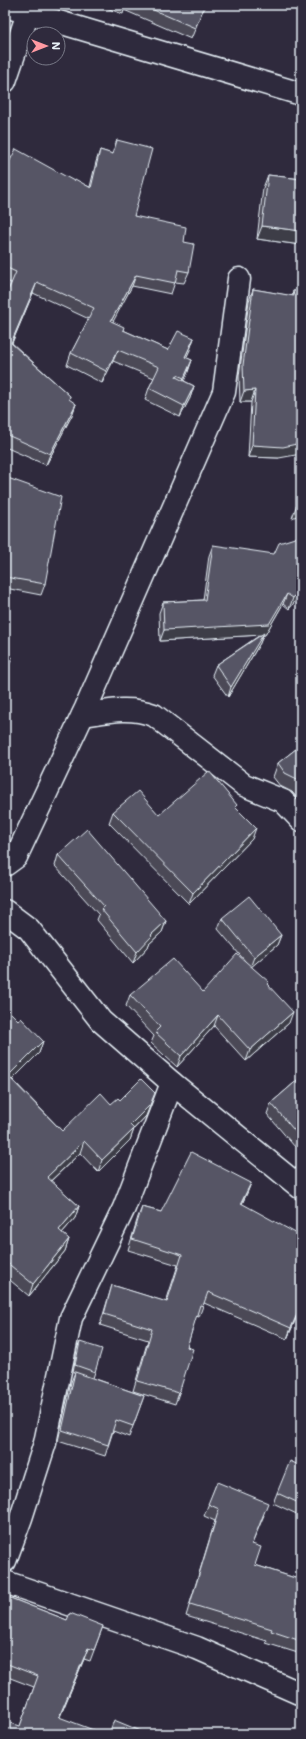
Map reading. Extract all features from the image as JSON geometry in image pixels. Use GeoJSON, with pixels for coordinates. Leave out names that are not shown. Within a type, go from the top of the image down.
{"type":"FeatureCollection","features":[{"type":"Feature","properties":{"kind":"street"},"geometry":{"type":"LineString","coordinates":[[5,6],[38,11],[301,94]]}},
{"type":"Feature","properties":{"kind":"street"},"geometry":{"type":"LineString","coordinates":[[5,81],[38,11]]}},
{"type":"Feature","properties":{"kind":"street"},"geometry":{"type":"LineString","coordinates":[[5,865],[16,857],[83,715],[224,392],[239,279]]}},
{"type":"Feature","properties":{"kind":"street"},"geometry":{"type":"LineString","coordinates":[[83,715],[122,709],[141,710],[154,715],[244,785],[282,801],[301,820]]}},
{"type":"Feature","properties":{"kind":"street"},"geometry":{"type":"LineString","coordinates":[[5,911],[29,929],[101,1021],[172,1083],[301,1188]]}},
{"type":"Feature","properties":{"kind":"street"},"geometry":{"type":"LineString","coordinates":[[5,1562],[45,1443],[71,1318],[124,1208],[172,1083]]}},
{"type":"Feature","properties":{"kind":"street"},"geometry":{"type":"LineString","coordinates":[[5,1582],[197,1648],[301,1694]]}},
{"type":"Feature","properties":{"kind":"building"},"geometry":{"type":"Polygon","coordinates":[[[142,5],[205,5],[195,28],[142,5]]]}},
{"type":"Feature","properties":{"kind":"building"},"geometry":{"type":"Polygon","coordinates":[[[117,140],[152,149],[134,216],[186,227],[184,242],[194,244],[189,272],[178,270],[175,283],[136,275],[111,321],[124,327],[123,330],[168,350],[178,331],[194,338],[185,357],[192,360],[184,378],[177,375],[176,377],[194,386],[184,406],[149,388],[159,367],[118,350],[106,371],[71,353],[94,308],[37,282],[11,343],[70,396],[69,399],[76,404],[50,454],[5,434],[5,298],[16,272],[5,267],[5,170],[16,149],[74,181],[75,179],[91,188],[100,150],[113,154],[117,140]]]}},
{"type":"Feature","properties":{"kind":"building"},"geometry":{"type":"Polygon","coordinates":[[[268,175],[301,179],[301,231],[262,226],[268,175]]]}},
{"type":"Feature","properties":{"kind":"building"},"geometry":{"type":"Polygon","coordinates":[[[253,289],[294,296],[293,291],[301,291],[301,443],[283,447],[252,445],[255,390],[244,391],[243,365],[253,289]]]}},
{"type":"Feature","properties":{"kind":"building"},"geometry":{"type":"Polygon","coordinates":[[[5,477],[61,497],[45,584],[5,577],[5,477]]]}},
{"type":"Feature","properties":{"kind":"building"},"geometry":{"type":"Polygon","coordinates":[[[301,496],[301,505],[296,507],[301,496]]]}},
{"type":"Feature","properties":{"kind":"building"},"geometry":{"type":"Polygon","coordinates":[[[301,536],[301,588],[293,598],[287,594],[269,624],[164,630],[163,602],[205,600],[213,545],[274,554],[279,543],[301,536]]]}},
{"type":"Feature","properties":{"kind":"building"},"geometry":{"type":"Polygon","coordinates":[[[264,633],[231,687],[216,665],[264,633]]]}},
{"type":"Feature","properties":{"kind":"building"},"geometry":{"type":"Polygon","coordinates":[[[5,652],[12,657],[5,667],[5,652]]]}},
{"type":"Feature","properties":{"kind":"building"},"geometry":{"type":"Polygon","coordinates":[[[301,745],[301,783],[297,779],[285,773],[278,763],[301,745]]]}},
{"type":"Feature","properties":{"kind":"building"},"geometry":{"type":"Polygon","coordinates":[[[209,771],[237,805],[235,807],[256,828],[193,893],[113,812],[138,791],[159,815],[209,771]]]}},
{"type":"Feature","properties":{"kind":"building"},"geometry":{"type":"Polygon","coordinates":[[[87,829],[166,921],[151,935],[152,936],[137,952],[101,909],[104,906],[58,855],[87,829]]]}},
{"type":"Feature","properties":{"kind":"building"},"geometry":{"type":"Polygon","coordinates":[[[249,896],[281,935],[254,957],[222,918],[249,896]]]}},
{"type":"Feature","properties":{"kind":"building"},"geometry":{"type":"Polygon","coordinates":[[[237,954],[269,982],[267,984],[293,1012],[250,1050],[218,1015],[181,1056],[155,1032],[160,1027],[130,995],[173,959],[203,992],[237,954]]]}},
{"type":"Feature","properties":{"kind":"building"},"geometry":{"type":"Polygon","coordinates":[[[8,1010],[19,1021],[21,1018],[43,1041],[8,1076],[62,1131],[101,1093],[111,1104],[118,1098],[120,1100],[141,1079],[155,1093],[150,1105],[130,1125],[134,1129],[102,1160],[84,1141],[47,1177],[79,1206],[59,1230],[69,1239],[33,1284],[5,1261],[5,1013],[8,1010]]]}},
{"type":"Feature","properties":{"kind":"building"},"geometry":{"type":"Polygon","coordinates":[[[301,1077],[301,1134],[299,1136],[271,1103],[301,1077]]]}},
{"type":"Feature","properties":{"kind":"building"},"geometry":{"type":"Polygon","coordinates":[[[191,1152],[251,1183],[241,1203],[301,1236],[301,1283],[297,1291],[301,1293],[301,1305],[291,1328],[208,1292],[203,1306],[200,1305],[187,1347],[193,1349],[179,1393],[137,1381],[152,1329],[104,1314],[112,1285],[167,1302],[182,1255],[132,1239],[142,1207],[161,1212],[191,1152]]]}},
{"type":"Feature","properties":{"kind":"building"},"geometry":{"type":"Polygon","coordinates":[[[80,1342],[102,1349],[95,1372],[75,1365],[80,1342]]]}},
{"type":"Feature","properties":{"kind":"building"},"geometry":{"type":"Polygon","coordinates":[[[75,1372],[144,1396],[133,1426],[116,1420],[108,1445],[62,1430],[75,1372]]]}},
{"type":"Feature","properties":{"kind":"building"},"geometry":{"type":"Polygon","coordinates":[[[290,1461],[301,1466],[301,1504],[277,1493],[290,1461]]]}},
{"type":"Feature","properties":{"kind":"building"},"geometry":{"type":"Polygon","coordinates":[[[217,1482],[268,1503],[252,1544],[261,1547],[255,1565],[301,1580],[301,1641],[271,1631],[272,1629],[190,1604],[219,1509],[208,1504],[217,1482]]]}},
{"type":"Feature","properties":{"kind":"building"},"geometry":{"type":"Polygon","coordinates":[[[5,1596],[67,1620],[70,1613],[103,1626],[94,1650],[88,1648],[59,1717],[104,1734],[5,1734],[5,1721],[20,1726],[38,1676],[5,1663],[5,1596]]]}},
{"type":"Feature","properties":{"kind":"building"},"geometry":{"type":"Polygon","coordinates":[[[114,1720],[148,1734],[109,1734],[114,1720]]]}}]}
